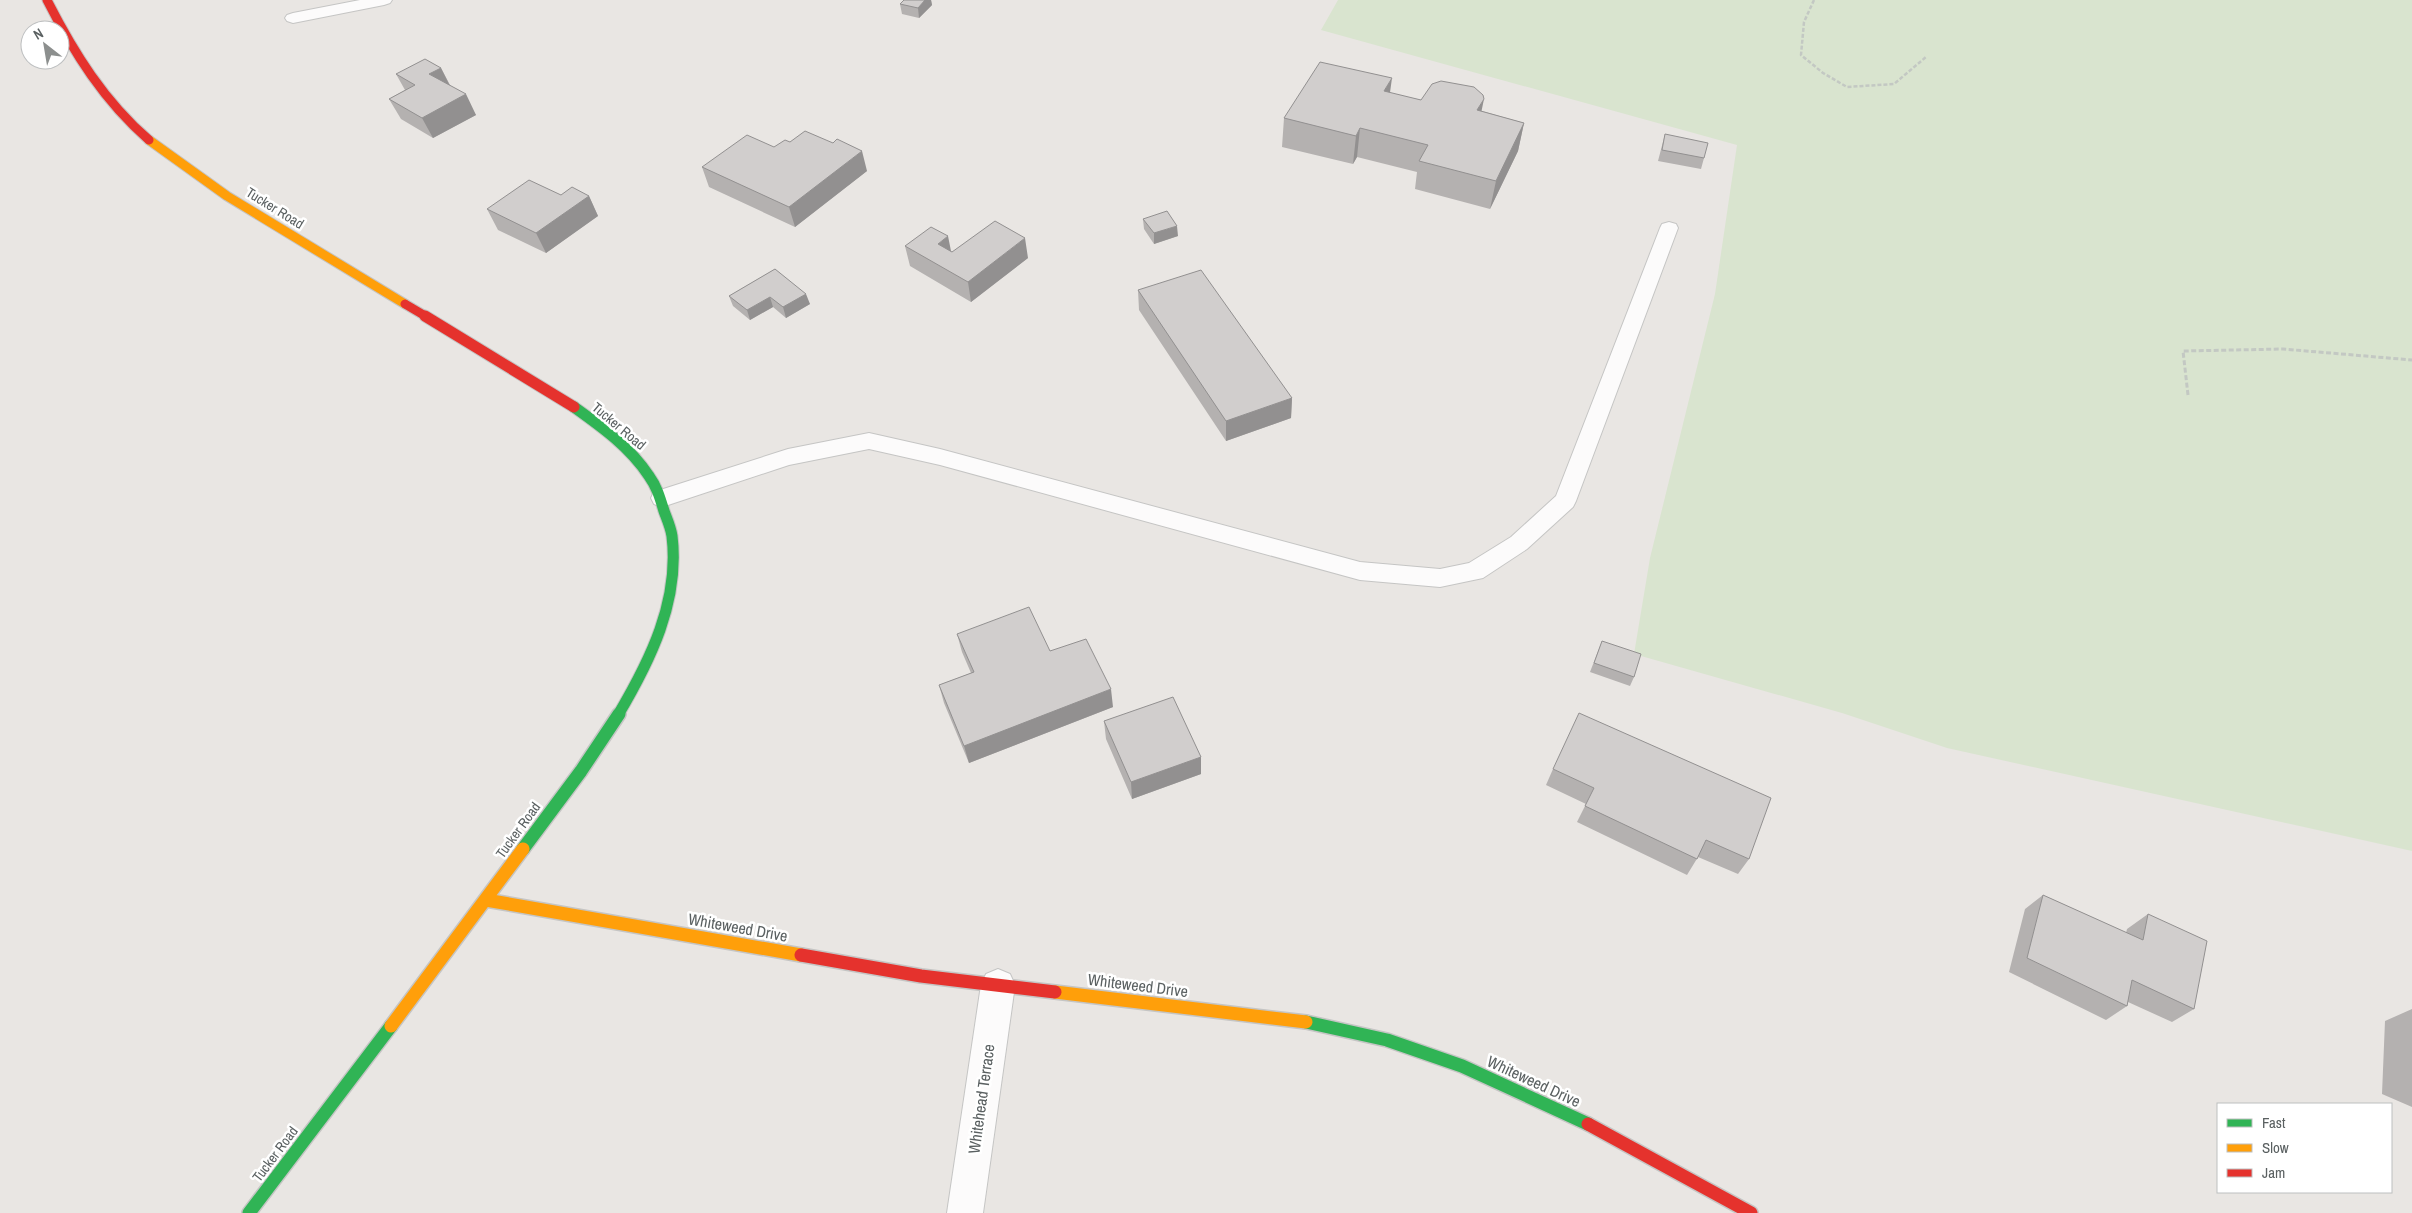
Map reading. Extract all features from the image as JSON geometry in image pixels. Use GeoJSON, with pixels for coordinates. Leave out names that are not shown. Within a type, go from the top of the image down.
{"type":"FeatureCollection","features":[{"type":"Feature","properties":{"kind":"main road","name":"Tucker Road"},"geometry":{"type":"LineString","coordinates":[[48,0],[65,36],[84,66],[107,98],[135,128],[177,161],[227,196],[567,403],[620,443],[646,470],[662,498],[671,528],[674,560],[671,598],[660,636],[639,682],[608,732],[486,900],[249,1213]]}},
{"type":"Feature","properties":{"kind":"main road","name":"Whiteweed Drive"},"geometry":{"type":"LineString","coordinates":[[486,900],[911,974],[1306,1022],[1395,1043],[1462,1066],[1531,1096],[1586,1123],[1751,1213]]}},
{"type":"Feature","properties":{"kind":"street","name":"Whitehead Terrace"},"geometry":{"type":"LineString","coordinates":[[965,1213],[998,985]]}},
{"type":"Feature","properties":{"kind":"lane"},"geometry":{"type":"LineString","coordinates":[[293,18],[384,0]]}},
{"type":"Feature","properties":{"kind":"lane"},"geometry":{"type":"LineString","coordinates":[[662,498],[788,458],[869,441],[940,457],[1360,571],[1440,578],[1475,571],[1519,543],[1565,501],[1669,228]]}},
{"type":"Feature","properties":{"kind":"path"},"geometry":{"type":"LineString","coordinates":[[1814,0],[1804,22],[1801,55],[1822,73],[1846,87],[1894,84],[1926,57]]}},
{"type":"Feature","properties":{"kind":"path"},"geometry":{"type":"LineString","coordinates":[[2188,395],[2183,351],[2283,349],[2412,360]]}},
{"type":"Feature","properties":{"kind":"green space"},"geometry":{"type":"Polygon","coordinates":[[[1338,0],[2412,0],[2412,851],[1947,748],[1842,713],[1634,654],[1650,558],[1715,294],[1737,145],[1321,30],[1338,0]]]}},
{"type":"Feature","properties":{"kind":"building"},"geometry":{"type":"Polygon","coordinates":[[[904,0],[925,0],[918,8],[900,4],[904,0]]]}},
{"type":"Feature","properties":{"kind":"building"},"geometry":{"type":"Polygon","coordinates":[[[425,59],[441,68],[429,74],[466,94],[422,118],[389,99],[415,85],[396,74],[425,59]]]}},
{"type":"Feature","properties":{"kind":"building"},"geometry":{"type":"Polygon","coordinates":[[[1320,62],[1392,78],[1384,91],[1421,100],[1432,84],[1441,81],[1474,87],[1483,95],[1484,99],[1477,110],[1524,123],[1496,181],[1419,161],[1428,145],[1360,128],[1356,136],[1284,118],[1320,62]]]}},
{"type":"Feature","properties":{"kind":"building"},"geometry":{"type":"Polygon","coordinates":[[[805,131],[833,143],[837,139],[862,151],[789,207],[702,167],[747,135],[774,147],[785,140],[790,142],[805,131]]]}},
{"type":"Feature","properties":{"kind":"building"},"geometry":{"type":"Polygon","coordinates":[[[1665,134],[1708,143],[1704,158],[1662,150],[1665,134]]]}},
{"type":"Feature","properties":{"kind":"building"},"geometry":{"type":"Polygon","coordinates":[[[529,180],[561,195],[572,187],[589,196],[536,233],[487,209],[529,180]]]}},
{"type":"Feature","properties":{"kind":"building"},"geometry":{"type":"Polygon","coordinates":[[[1167,211],[1177,226],[1154,233],[1143,219],[1167,211]]]}},
{"type":"Feature","properties":{"kind":"building"},"geometry":{"type":"Polygon","coordinates":[[[995,221],[1025,238],[968,282],[905,246],[931,227],[948,236],[938,244],[952,252],[995,221]]]}},
{"type":"Feature","properties":{"kind":"building"},"geometry":{"type":"Polygon","coordinates":[[[775,269],[806,294],[783,307],[770,297],[747,310],[729,296],[775,269]]]}},
{"type":"Feature","properties":{"kind":"building"},"geometry":{"type":"Polygon","coordinates":[[[1201,270],[1292,398],[1226,421],[1138,290],[1201,270]]]}},
{"type":"Feature","properties":{"kind":"building"},"geometry":{"type":"Polygon","coordinates":[[[1029,607],[1050,651],[1086,639],[1111,689],[964,746],[939,685],[974,672],[957,634],[1029,607]]]}},
{"type":"Feature","properties":{"kind":"building"},"geometry":{"type":"Polygon","coordinates":[[[1602,641],[1641,654],[1634,677],[1594,663],[1602,641]]]}},
{"type":"Feature","properties":{"kind":"building"},"geometry":{"type":"Polygon","coordinates":[[[1173,697],[1201,757],[1131,782],[1104,721],[1173,697]]]}},
{"type":"Feature","properties":{"kind":"building"},"geometry":{"type":"Polygon","coordinates":[[[1579,713],[1771,798],[1749,859],[1706,840],[1697,859],[1585,806],[1594,788],[1553,769],[1579,713]]]}},
{"type":"Feature","properties":{"kind":"building"},"geometry":{"type":"Polygon","coordinates":[[[2043,895],[2143,940],[2148,914],[2207,941],[2194,1009],[2132,980],[2127,1006],[2027,958],[2043,895]]]}},
{"type":"Feature","properties":{"kind":"traffic: fast"},"geometry":{"type":"LineString","coordinates":[[523,849],[581,771],[611,727],[639,680],[660,632],[672,583],[672,535],[657,489],[650,476],[631,453],[609,433],[574,407]]}},
{"type":"Feature","properties":{"kind":"traffic: fast"},"geometry":{"type":"LineString","coordinates":[[1306,1022],[1387,1040],[1462,1066],[1588,1124]]}},
{"type":"Feature","properties":{"kind":"traffic: fast"},"geometry":{"type":"LineString","coordinates":[[249,1213],[391,1026]]}},
{"type":"Feature","properties":{"kind":"traffic: slow"},"geometry":{"type":"LineString","coordinates":[[149,140],[227,196],[405,304]]}},
{"type":"Feature","properties":{"kind":"traffic: slow"},"geometry":{"type":"LineString","coordinates":[[391,1026],[523,849]]}},
{"type":"Feature","properties":{"kind":"traffic: slow"},"geometry":{"type":"LineString","coordinates":[[486,900],[801,955]]}},
{"type":"Feature","properties":{"kind":"traffic: slow"},"geometry":{"type":"LineString","coordinates":[[1055,992],[1306,1022]]}},
{"type":"Feature","properties":{"kind":"traffic: jam"},"geometry":{"type":"LineString","coordinates":[[47,0],[67,39],[90,76],[117,110],[149,140]]}},
{"type":"Feature","properties":{"kind":"traffic: jam"},"geometry":{"type":"LineString","coordinates":[[405,304],[574,407]]}},
{"type":"Feature","properties":{"kind":"traffic: jam"},"geometry":{"type":"LineString","coordinates":[[801,955],[921,976],[1055,992]]}},
{"type":"Feature","properties":{"kind":"traffic: jam"},"geometry":{"type":"LineString","coordinates":[[1588,1124],[1751,1213]]}}]}
